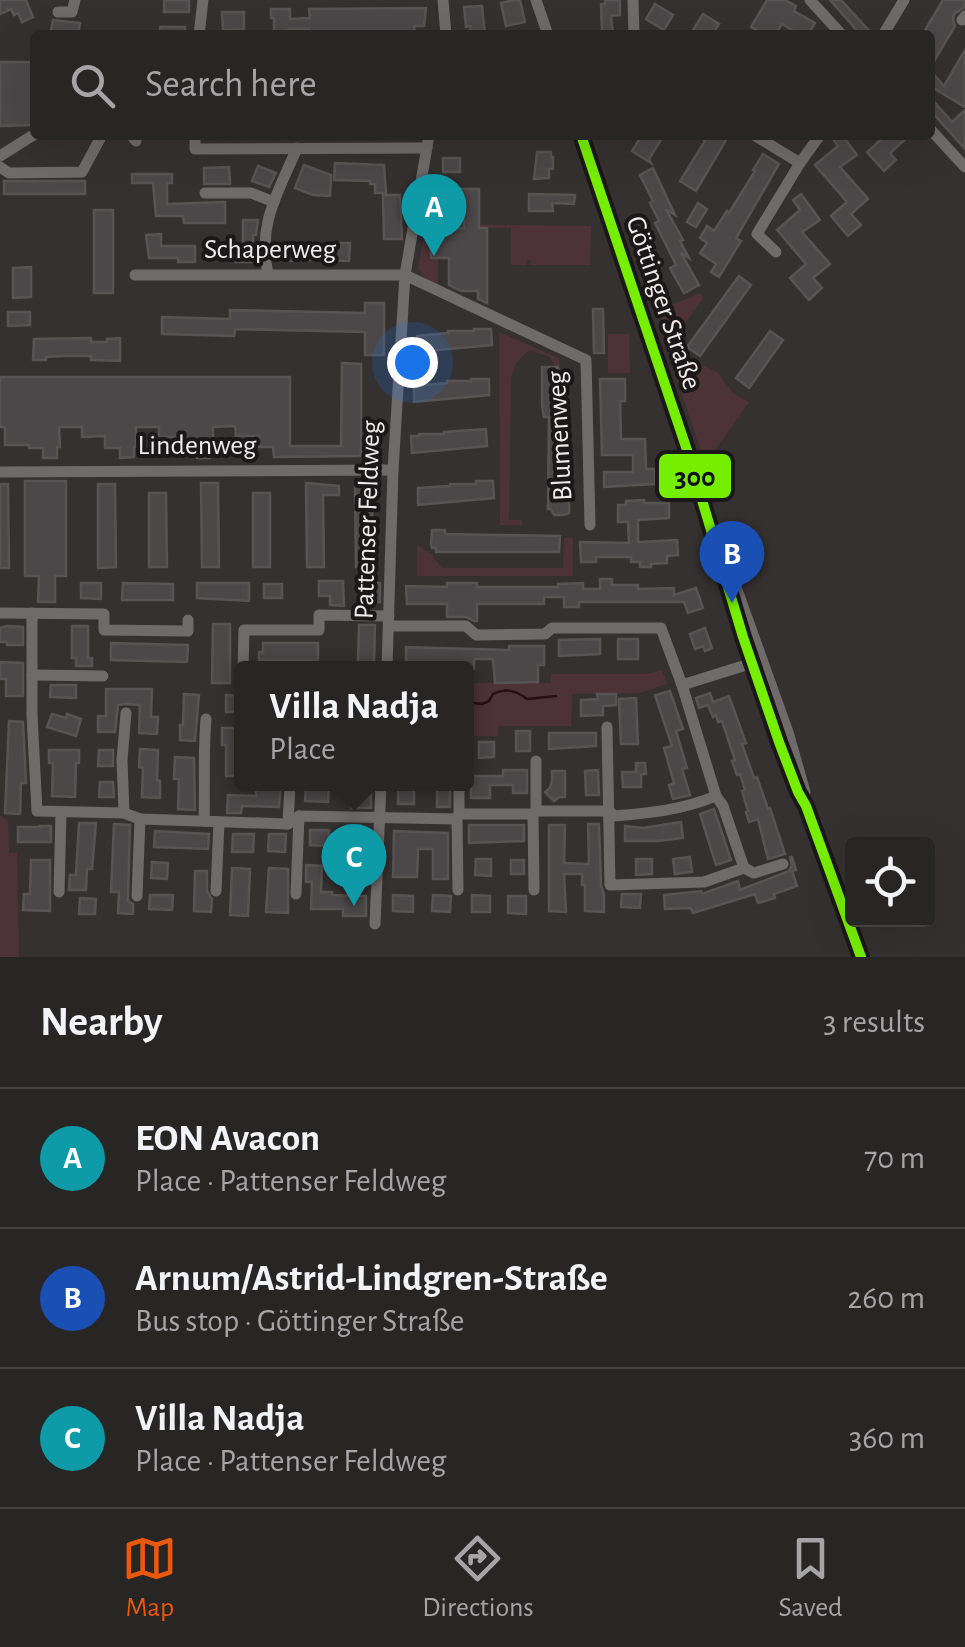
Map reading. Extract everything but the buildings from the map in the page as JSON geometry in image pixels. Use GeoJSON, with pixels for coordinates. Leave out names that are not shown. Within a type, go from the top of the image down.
{"type":"FeatureCollection","features":[{"type":"Feature","properties":{"kind":"street"},"geometry":{"type":"LineString","coordinates":[[58,12],[72,12],[75,0]]}},
{"type":"Feature","properties":{"kind":"street"},"geometry":{"type":"LineString","coordinates":[[200,30],[203,0]]}},
{"type":"Feature","properties":{"kind":"street"},"geometry":{"type":"LineString","coordinates":[[442,0],[445,30]]}},
{"type":"Feature","properties":{"kind":"street"},"geometry":{"type":"LineString","coordinates":[[536,0],[546,30]]}},
{"type":"Feature","properties":{"kind":"street"},"geometry":{"type":"LineString","coordinates":[[633,0],[634,30]]}},
{"type":"Feature","properties":{"kind":"street"},"geometry":{"type":"LineString","coordinates":[[810,0],[837,30]]}},
{"type":"Feature","properties":{"kind":"street"},"geometry":{"type":"LineString","coordinates":[[887,30],[904,0]]}},
{"type":"Feature","properties":{"kind":"street"},"geometry":{"type":"LineString","coordinates":[[935,135],[965,167]]}},
{"type":"Feature","properties":{"kind":"street"},"geometry":{"type":"LineString","coordinates":[[0,156],[30,137]]}},
{"type":"Feature","properties":{"kind":"street"},"geometry":{"type":"LineString","coordinates":[[0,166],[9,173],[82,172],[99,140]]}},
{"type":"Feature","properties":{"kind":"street"},"geometry":{"type":"LineString","coordinates":[[195,140],[195,149],[428,141]]}},
{"type":"Feature","properties":{"kind":"street","name":"Göttinger Straße"},"geometry":{"type":"LineString","coordinates":[[583,140],[757,662],[788,732],[806,806],[861,957]]}},
{"type":"Feature","properties":{"kind":"street"},"geometry":{"type":"LineString","coordinates":[[762,140],[800,164]]}},
{"type":"Feature","properties":{"kind":"street"},"geometry":{"type":"LineString","coordinates":[[776,252],[757,234],[817,140]]}},
{"type":"Feature","properties":{"kind":"street","name":"Pattenser Feldweg"},"geometry":{"type":"LineString","coordinates":[[387,661],[405,274],[428,141]]}},
{"type":"Feature","properties":{"kind":"street"},"geometry":{"type":"LineString","coordinates":[[268,274],[264,230],[297,148]]}},
{"type":"Feature","properties":{"kind":"street"},"geometry":{"type":"LineString","coordinates":[[206,193],[251,193],[274,202]]}},
{"type":"Feature","properties":{"kind":"street","name":"Schaperweg"},"geometry":{"type":"LineString","coordinates":[[135,275],[405,274]]}},
{"type":"Feature","properties":{"kind":"street","name":"Blumenweg"},"geometry":{"type":"LineString","coordinates":[[405,274],[586,360],[590,525]]}},
{"type":"Feature","properties":{"kind":"street","name":"Lindenweg"},"geometry":{"type":"LineString","coordinates":[[0,472],[394,470]]}},
{"type":"Feature","properties":{"kind":"street"},"geometry":{"type":"LineString","coordinates":[[0,613],[104,614],[104,630],[188,631],[188,620]]}},
{"type":"Feature","properties":{"kind":"street"},"geometry":{"type":"LineString","coordinates":[[32,613],[37,811],[124,813],[140,820],[218,822],[609,811],[614,816],[659,813],[716,796]]}},
{"type":"Feature","properties":{"kind":"street"},"geometry":{"type":"LineString","coordinates":[[243,661],[244,630],[319,630],[319,615],[466,626],[476,635],[545,634],[552,628],[661,628],[744,868],[754,873],[783,864]]}},
{"type":"Feature","properties":{"kind":"street"},"geometry":{"type":"LineString","coordinates":[[682,685],[757,662]]}},
{"type":"Feature","properties":{"kind":"street"},"geometry":{"type":"LineString","coordinates":[[32,675],[103,676]]}},
{"type":"Feature","properties":{"kind":"street"},"geometry":{"type":"LineString","coordinates":[[124,813],[122,760],[126,713]]}},
{"type":"Feature","properties":{"kind":"street"},"geometry":{"type":"LineString","coordinates":[[204,821],[202,760],[206,719]]}},
{"type":"Feature","properties":{"kind":"street"},"geometry":{"type":"LineString","coordinates":[[607,727],[610,886],[704,882],[744,868]]}},
{"type":"Feature","properties":{"kind":"street"},"geometry":{"type":"LineString","coordinates":[[534,890],[536,760]]}},
{"type":"Feature","properties":{"kind":"street"},"geometry":{"type":"LineString","coordinates":[[291,791],[296,894]]}},
{"type":"Feature","properties":{"kind":"street"},"geometry":{"type":"LineString","coordinates":[[375,924],[381,791]]}},
{"type":"Feature","properties":{"kind":"street"},"geometry":{"type":"LineString","coordinates":[[458,890],[460,791]]}},
{"type":"Feature","properties":{"kind":"street"},"geometry":{"type":"LineString","coordinates":[[58,892],[61,812]]}},
{"type":"Feature","properties":{"kind":"street"},"geometry":{"type":"LineString","coordinates":[[137,896],[140,820]]}},
{"type":"Feature","properties":{"kind":"street"},"geometry":{"type":"LineString","coordinates":[[216,890],[218,822]]}},
{"type":"Feature","properties":{"kind":"shaded area"},"geometry":{"type":"Polygon","coordinates":[[[426,224],[591,226],[590,265],[531,265],[527,260],[526,265],[511,265],[511,228],[431,228],[431,257],[438,258],[438,286],[426,280],[418,269],[426,224]]]}},
{"type":"Feature","properties":{"kind":"shaded area"},"geometry":{"type":"Polygon","coordinates":[[[701,293],[703,298],[670,345],[659,310],[701,293]]]}},
{"type":"Feature","properties":{"kind":"shaded area"},"geometry":{"type":"Polygon","coordinates":[[[499,332],[559,358],[560,366],[555,366],[550,357],[529,350],[516,363],[511,377],[509,520],[522,520],[522,525],[500,525],[499,332]]]}},
{"type":"Feature","properties":{"kind":"shaded area"},"geometry":{"type":"Polygon","coordinates":[[[608,334],[629,334],[630,373],[608,373],[608,334]]]}},
{"type":"Feature","properties":{"kind":"shaded area"},"geometry":{"type":"Polygon","coordinates":[[[681,355],[718,373],[733,393],[749,402],[705,464],[670,359],[681,355]]]}},
{"type":"Feature","properties":{"kind":"shaded area"},"geometry":{"type":"Polygon","coordinates":[[[564,538],[573,538],[573,576],[417,576],[417,545],[442,568],[563,568],[564,538]]]}},
{"type":"Feature","properties":{"kind":"shaded area"},"geometry":{"type":"Polygon","coordinates":[[[662,670],[667,684],[640,693],[572,694],[571,726],[499,726],[498,736],[474,736],[474,683],[550,683],[551,674],[647,674],[662,670]]]}},
{"type":"Feature","properties":{"kind":"shaded area"},"geometry":{"type":"Polygon","coordinates":[[[0,815],[8,821],[9,853],[17,853],[19,957],[0,957],[0,815]]]}},
{"type":"Feature","properties":{"kind":"waterway"},"geometry":{"type":"LineString","coordinates":[[474,703],[482,704],[493,694],[506,691],[527,699],[556,696]]}},
{"type":"Feature","properties":{"kind":"transit line","name":"300"},"geometry":{"type":"LineString","coordinates":[[583,140],[687,450],[743,637],[861,957]]}},
{"type":"Feature","properties":{"kind":"place","name":"EON Avacon"},"geometry":{"type":"Point","coordinates":[434,256]}},
{"type":"Feature","properties":{"kind":"place","name":"Arnum/Astrid-Lindgren-Straße"},"geometry":{"type":"Point","coordinates":[732,603]}},
{"type":"Feature","properties":{"kind":"place","name":"Villa Nadja"},"geometry":{"type":"Point","coordinates":[354,906]}}]}
